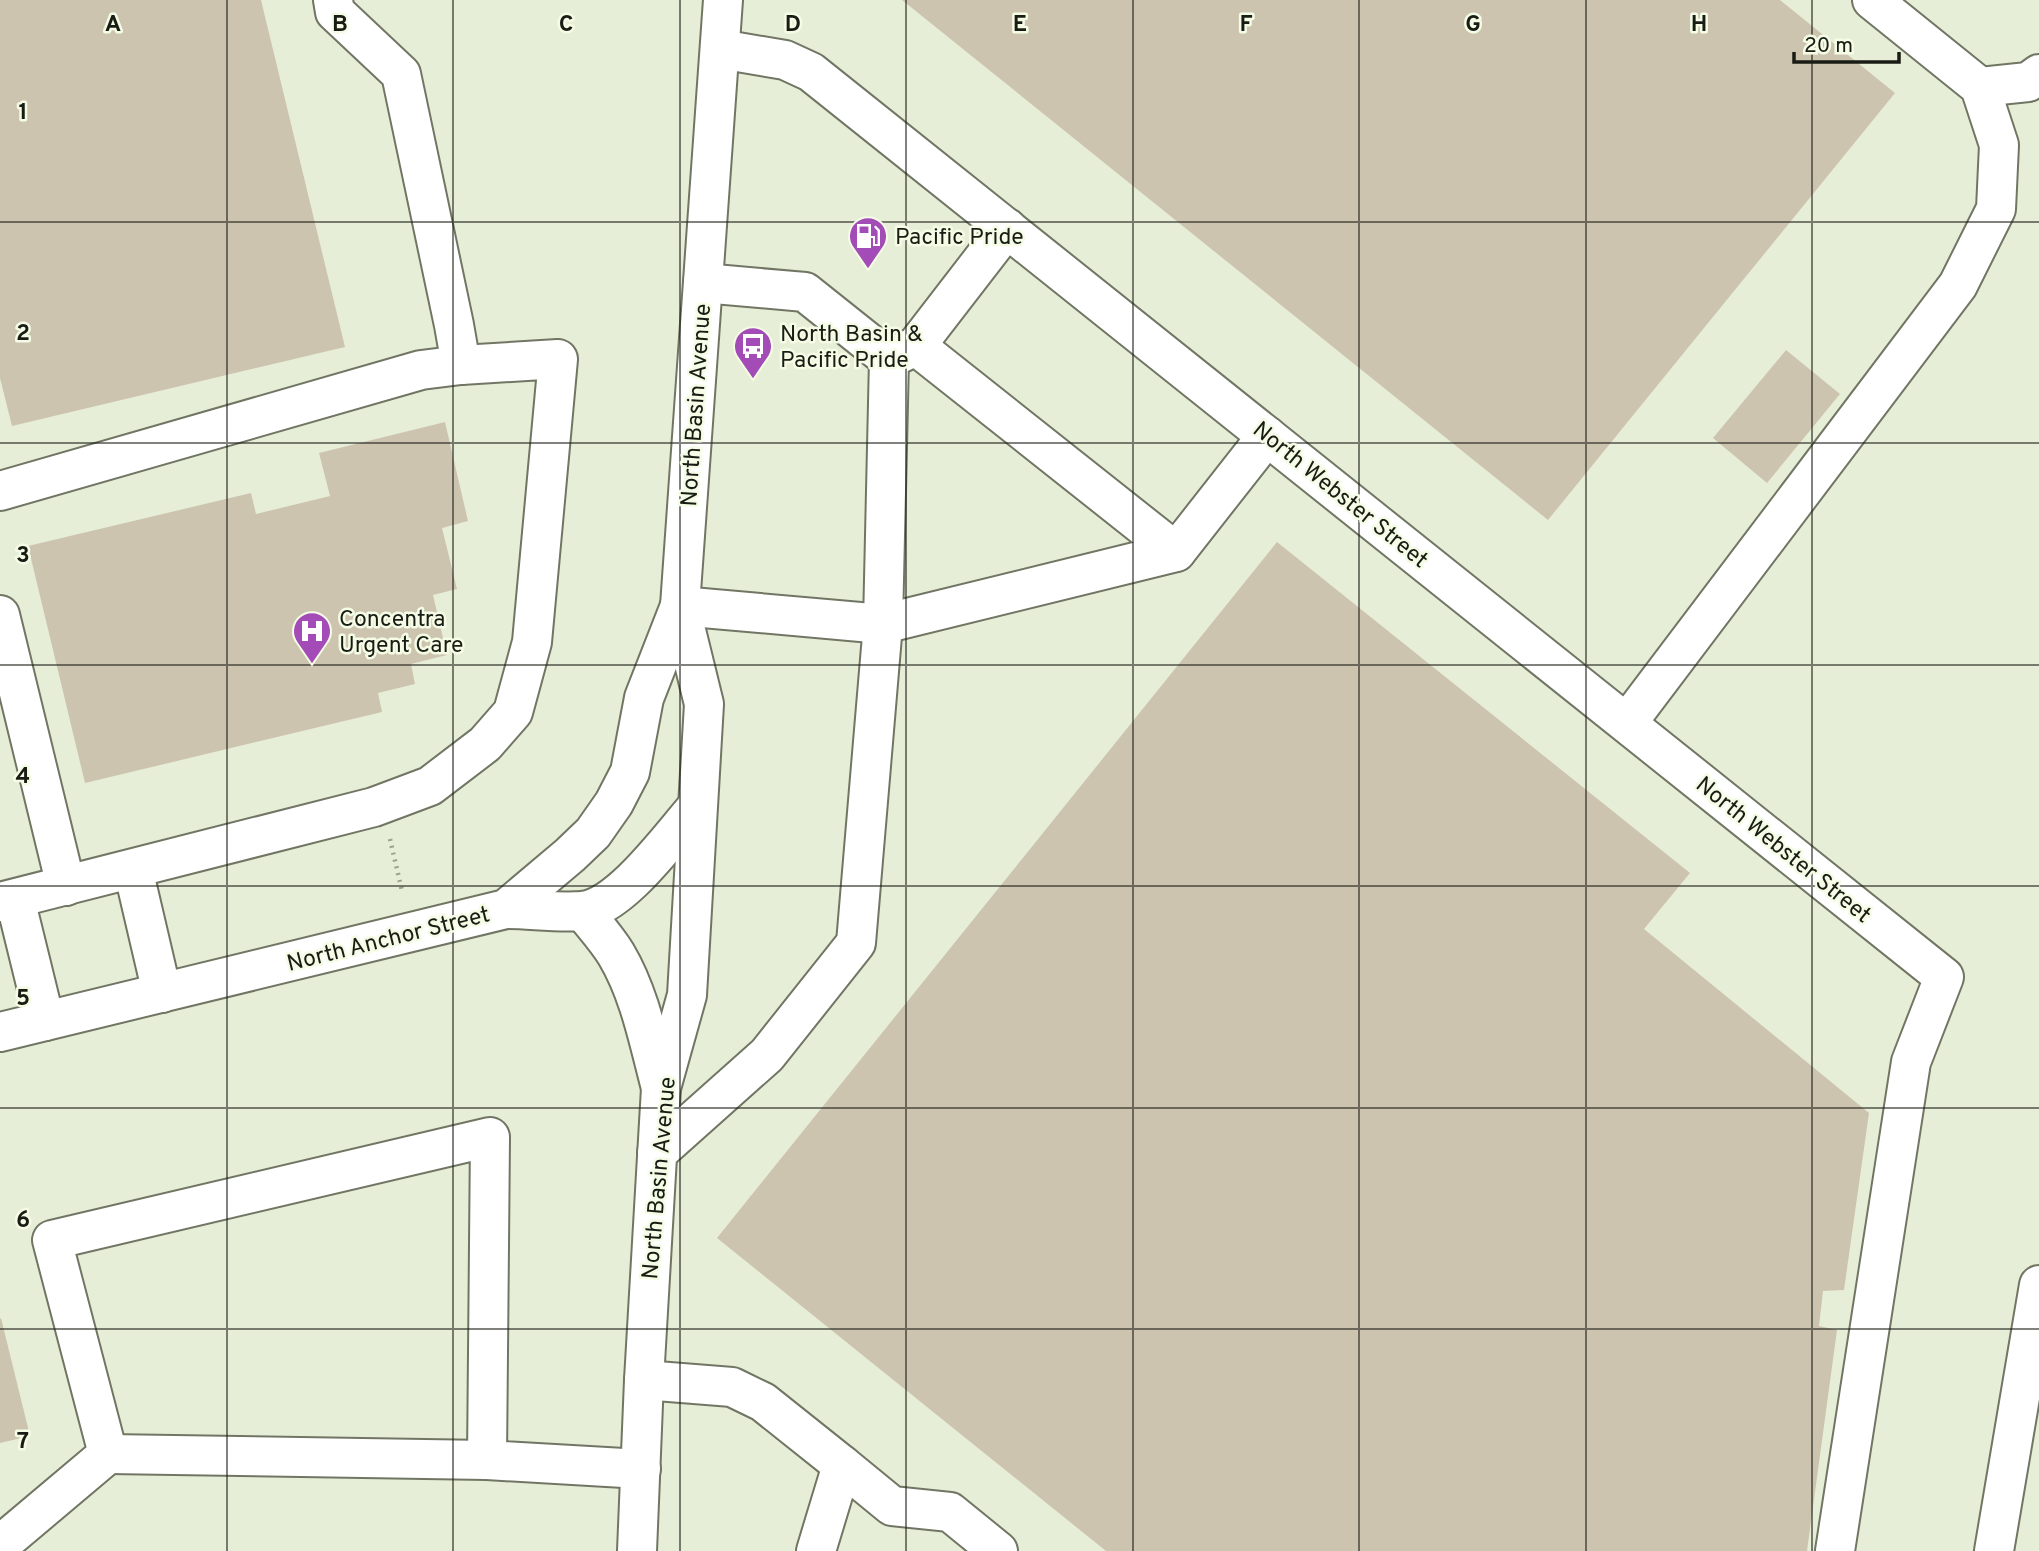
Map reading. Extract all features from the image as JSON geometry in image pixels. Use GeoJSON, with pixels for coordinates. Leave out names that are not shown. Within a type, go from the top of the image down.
{"type":"FeatureCollection","features":[{"type":"Feature","properties":{"kind":"main road"},"geometry":{"type":"LineString","coordinates":[[333,0],[335,12],[401,74],[461,365]]}},
{"type":"Feature","properties":{"kind":"main road","name":"North Basin Avenue"},"geometry":{"type":"LineString","coordinates":[[638,1551],[661,1088],[687,995],[704,704],[680,606],[723,0]]}},
{"type":"Feature","properties":{"kind":"main road"},"geometry":{"type":"LineString","coordinates":[[1627,723],[1958,285],[1996,209],[1999,145],[1980,87],[1872,0]]}},
{"type":"Feature","properties":{"kind":"main road","name":"North Webster Street"},"geometry":{"type":"LineString","coordinates":[[720,48],[785,60],[811,72],[1944,977],[1911,1062],[1835,1551]]}},
{"type":"Feature","properties":{"kind":"main road"},"geometry":{"type":"LineString","coordinates":[[1980,87],[2028,82],[2039,74]]}},
{"type":"Feature","properties":{"kind":"main road"},"geometry":{"type":"LineString","coordinates":[[657,1153],[767,1055],[856,943],[903,352],[1007,228]]}},
{"type":"Feature","properties":{"kind":"main road"},"geometry":{"type":"LineString","coordinates":[[704,283],[805,292],[903,352],[1176,552]]}},
{"type":"Feature","properties":{"kind":"main road"},"geometry":{"type":"LineString","coordinates":[[0,491],[421,370],[558,359],[532,642],[513,712],[485,744],[430,786],[382,804],[8,901],[45,1021]]}},
{"type":"Feature","properties":{"kind":"main road"},"geometry":{"type":"LineString","coordinates":[[680,606],[883,624],[1176,552],[1268,436]]}},
{"type":"Feature","properties":{"kind":"main road","name":"North Anchor Street"},"geometry":{"type":"LineString","coordinates":[[0,1032],[506,909],[570,855],[593,832],[614,803],[630,772],[644,698],[680,606]]}},
{"type":"Feature","properties":{"kind":"main road"},"geometry":{"type":"LineString","coordinates":[[0,615],[66,886]]}},
{"type":"Feature","properties":{"kind":"main road"},"geometry":{"type":"LineString","coordinates":[[506,909],[583,911],[608,901],[650,861],[697,807]]}},
{"type":"Feature","properties":{"kind":"main road"},"geometry":{"type":"LineString","coordinates":[[133,869],[162,993]]}},
{"type":"Feature","properties":{"kind":"main road"},"geometry":{"type":"LineString","coordinates":[[583,911],[615,952],[626,972],[661,1088]]}},
{"type":"Feature","properties":{"kind":"main road"},"geometry":{"type":"LineString","coordinates":[[108,1454],[52,1240],[490,1137],[487,1460]]}},
{"type":"Feature","properties":{"kind":"main road"},"geometry":{"type":"LineString","coordinates":[[1994,1551],[2039,1285]]}},
{"type":"Feature","properties":{"kind":"main road"},"geometry":{"type":"LineString","coordinates":[[645,1380],[732,1387],[763,1402],[892,1506],[950,1512],[998,1551]]}},
{"type":"Feature","properties":{"kind":"main road"},"geometry":{"type":"LineString","coordinates":[[0,1545],[108,1454],[487,1460],[641,1469]]}},
{"type":"Feature","properties":{"kind":"main road"},"geometry":{"type":"LineString","coordinates":[[817,1551],[842,1465]]}},
{"type":"Feature","properties":{"kind":"path"},"geometry":{"type":"LineString","coordinates":[[382,804],[402,891]]}},
{"type":"Feature","properties":{"kind":"building"},"geometry":{"type":"Polygon","coordinates":[[[0,0],[261,0],[345,347],[12,426],[0,378],[0,0]]]}},
{"type":"Feature","properties":{"kind":"building"},"geometry":{"type":"Polygon","coordinates":[[[902,0],[1780,0],[1895,93],[1548,520],[902,0]]]}},
{"type":"Feature","properties":{"kind":"building"},"geometry":{"type":"Polygon","coordinates":[[[1786,350],[1840,394],[1767,483],[1713,438],[1786,350]]]}},
{"type":"Feature","properties":{"kind":"building"},"geometry":{"type":"Polygon","coordinates":[[[445,422],[468,521],[442,528],[457,589],[433,595],[447,655],[411,664],[415,684],[378,693],[382,712],[85,783],[28,546],[251,493],[256,514],[330,496],[319,453],[445,422]]]}},
{"type":"Feature","properties":{"kind":"building"},"geometry":{"type":"Polygon","coordinates":[[[1277,542],[1690,873],[1644,929],[1869,1113],[1844,1290],[1823,1291],[1819,1326],[1837,1330],[1807,1551],[1106,1551],[717,1238],[1277,542]]]}},
{"type":"Feature","properties":{"kind":"building"},"geometry":{"type":"Polygon","coordinates":[[[0,1319],[30,1436],[0,1443],[0,1319]]]}},
{"type":"Feature","properties":{"kind":"place","name":"Pacific Pride"},"geometry":{"type":"Point","coordinates":[868,270]}},
{"type":"Feature","properties":{"kind":"place","name":"North Basin & Pacific Pride"},"geometry":{"type":"Point","coordinates":[753,380]}},
{"type":"Feature","properties":{"kind":"place","name":"Concentra Urgent Care"},"geometry":{"type":"Point","coordinates":[312,665]}}]}
